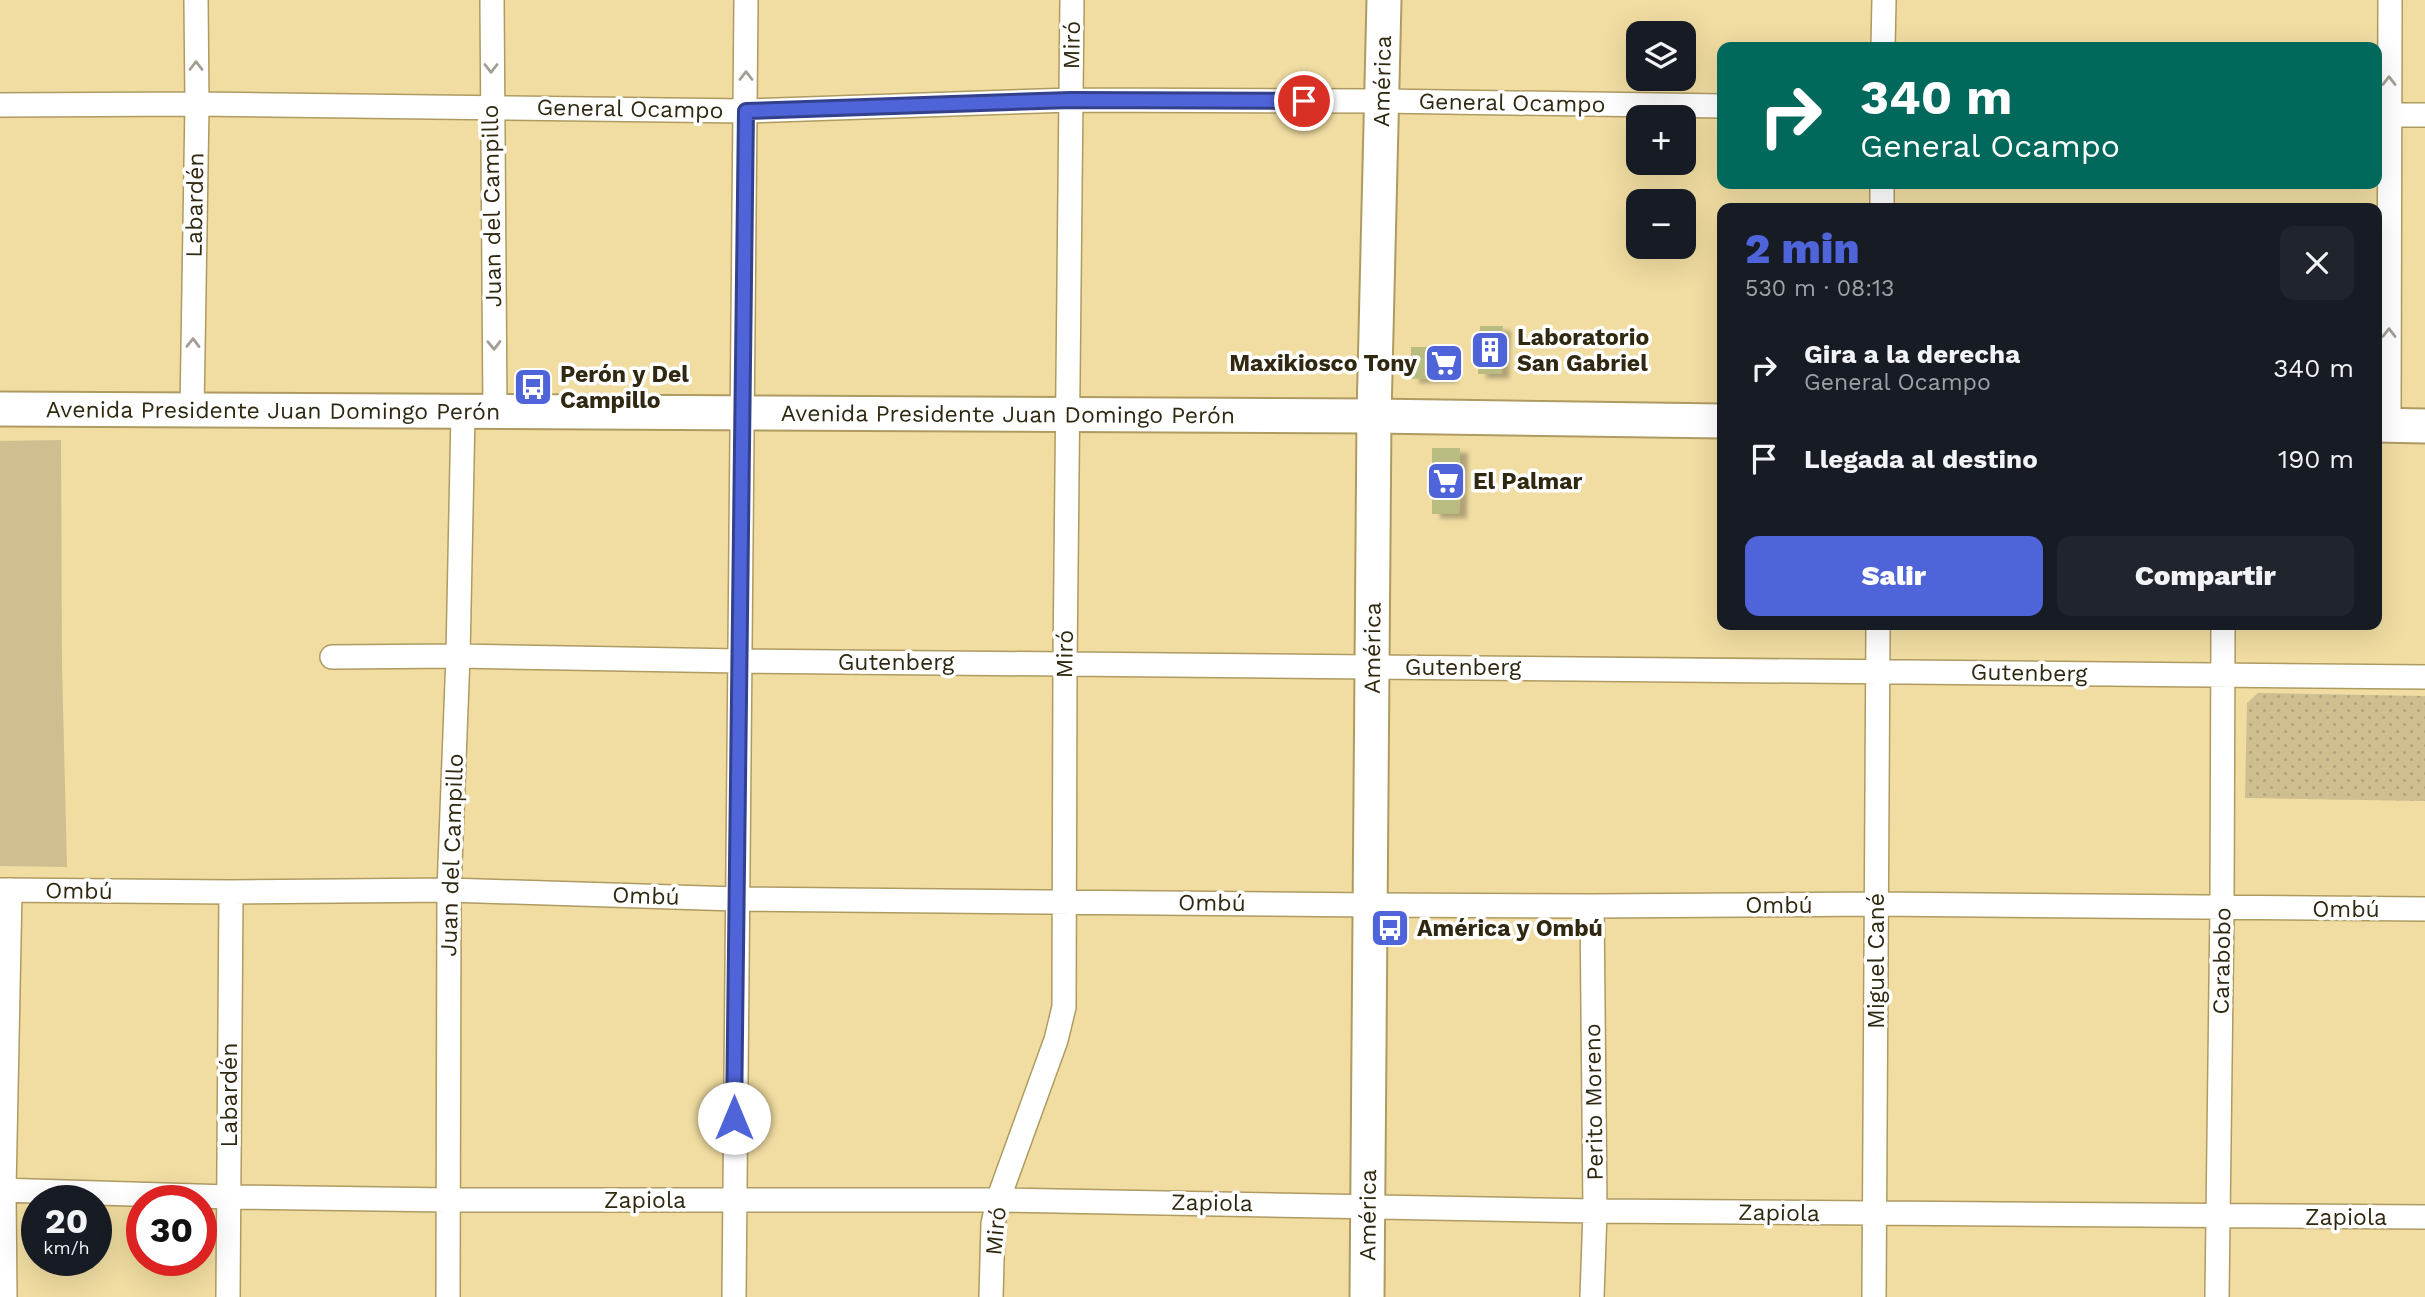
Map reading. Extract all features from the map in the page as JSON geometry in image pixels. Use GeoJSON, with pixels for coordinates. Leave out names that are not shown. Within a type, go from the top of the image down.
{"type":"FeatureCollection","features":[{"type":"Feature","properties":{"kind":"main road","name":"América"},"geometry":{"type":"LineString","coordinates":[[1367,1297],[1374,416],[1384,0]]}},
{"type":"Feature","properties":{"kind":"main road","name":"Avenida Presidente Juan Domingo Perón"},"geometry":{"type":"LineString","coordinates":[[0,409],[1374,416],[1717,421]]}},
{"type":"Feature","properties":{"kind":"main road"},"geometry":{"type":"LineString","coordinates":[[2383,425],[2425,426]]}},
{"type":"Feature","properties":{"kind":"street","name":"Labardén"},"geometry":{"type":"LineString","coordinates":[[192,411],[196,0]]}},
{"type":"Feature","properties":{"kind":"street","name":"Juan del Campillo"},"geometry":{"type":"LineString","coordinates":[[448,1297],[449,890],[458,656],[479,413],[491,107],[492,0]]}},
{"type":"Feature","properties":{"kind":"street"},"geometry":{"type":"LineString","coordinates":[[734,1297],[746,0]]}},
{"type":"Feature","properties":{"kind":"street","name":"Miró"},"geometry":{"type":"LineString","coordinates":[[991,1297],[993,1224],[998,1200],[1061,1023],[1064,1007],[1072,0]]}},
{"type":"Feature","properties":{"kind":"street"},"geometry":{"type":"LineString","coordinates":[[1883,42],[1884,0]]}},
{"type":"Feature","properties":{"kind":"street"},"geometry":{"type":"LineString","coordinates":[[2383,425],[2383,115],[2389,0]]}},
{"type":"Feature","properties":{"kind":"street","name":"General Ocampo"},"geometry":{"type":"LineString","coordinates":[[0,105],[197,103],[746,111],[1071,100],[1717,106]]}},
{"type":"Feature","properties":{"kind":"street"},"geometry":{"type":"LineString","coordinates":[[2383,115],[2425,116]]}},
{"type":"Feature","properties":{"kind":"street","name":"Miguel Cané"},"geometry":{"type":"LineString","coordinates":[[1874,1297],[1878,630]]}},
{"type":"Feature","properties":{"kind":"street","name":"Carabobo"},"geometry":{"type":"LineString","coordinates":[[2217,1297],[2223,630]]}},
{"type":"Feature","properties":{"kind":"street","name":"Gutenberg"},"geometry":{"type":"LineString","coordinates":[[332,657],[458,656],[2425,677]]}},
{"type":"Feature","properties":{"kind":"street"},"geometry":{"type":"LineString","coordinates":[[5,890],[2,1190],[5,1297]]}},
{"type":"Feature","properties":{"kind":"street","name":"Ombú"},"geometry":{"type":"LineString","coordinates":[[5,890],[449,890],[736,899],[1371,905],[1876,904],[2425,909]]}},
{"type":"Feature","properties":{"kind":"street","name":"Labardén"},"geometry":{"type":"LineString","coordinates":[[228,1297],[231,892]]}},
{"type":"Feature","properties":{"kind":"street","name":"Perito Moreno"},"geometry":{"type":"LineString","coordinates":[[1592,906],[1595,1211],[1592,1297]]}},
{"type":"Feature","properties":{"kind":"street","name":"Zapiola"},"geometry":{"type":"LineString","coordinates":[[2,1190],[448,1200],[998,1200],[1595,1211],[2425,1217]]}},
{"type":"Feature","properties":{"kind":"shaded area"},"geometry":{"type":"Polygon","coordinates":[[[61,440],[62,666],[67,867],[0,866],[0,441],[61,440]]]}},
{"type":"Feature","properties":{"kind":"shaded area"},"geometry":{"type":"Polygon","coordinates":[[[2258,693],[2425,696],[2425,801],[2245,798],[2247,703],[2258,693]]]}},
{"type":"Feature","properties":{"kind":"building","name":"Laboratorio San Gabriel"},"geometry":{"type":"Polygon","coordinates":[[[1480,326],[1503,326],[1501,374],[1478,374],[1480,326]]]}},
{"type":"Feature","properties":{"kind":"building"},"geometry":{"type":"Polygon","coordinates":[[[1411,347],[1450,347],[1450,378],[1411,379],[1411,347]]]}},
{"type":"Feature","properties":{"kind":"building","name":"El Palmar"},"geometry":{"type":"Polygon","coordinates":[[[1432,448],[1460,448],[1459,514],[1432,514],[1432,448]]]}},
{"type":"Feature","properties":{"kind":"place","name":"Laboratorio San Gabriel"},"geometry":{"type":"Point","coordinates":[1490,350]}},
{"type":"Feature","properties":{"kind":"place","name":"Maxikiosco Tony"},"geometry":{"type":"Point","coordinates":[1444,363]}},
{"type":"Feature","properties":{"kind":"place","name":"Perón y Del Campillo"},"geometry":{"type":"Point","coordinates":[533,387]}},
{"type":"Feature","properties":{"kind":"place","name":"El Palmar"},"geometry":{"type":"Point","coordinates":[1446,481]}},
{"type":"Feature","properties":{"kind":"place","name":"América y Ombú"},"geometry":{"type":"Point","coordinates":[1390,928]}},
{"type":"Feature","properties":{"kind":"route"},"geometry":{"type":"LineString","coordinates":[[734,1118],[746,111],[1071,100],[1304,101]]}}]}
